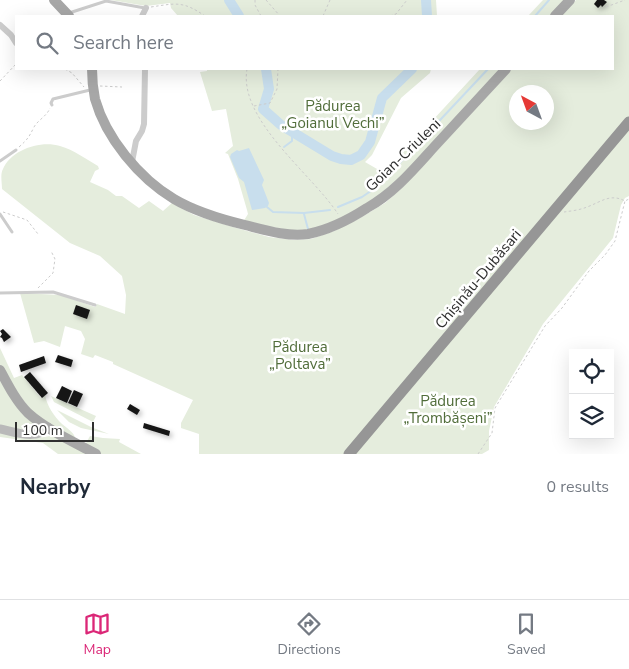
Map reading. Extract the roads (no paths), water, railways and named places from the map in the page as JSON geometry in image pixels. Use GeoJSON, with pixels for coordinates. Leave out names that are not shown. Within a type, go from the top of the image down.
{"type":"FeatureCollection","features":[{"type":"Feature","properties":{"kind":"highway","name":"Chișinău-Dubăsari"},"geometry":{"type":"LineString","coordinates":[[349,454],[629,122]]}},
{"type":"Feature","properties":{"kind":"main road"},"geometry":{"type":"LineString","coordinates":[[54,0],[68,15]]}},
{"type":"Feature","properties":{"kind":"main road"},"geometry":{"type":"LineString","coordinates":[[556,15],[570,0]]}},
{"type":"Feature","properties":{"kind":"main road","name":"Goian-Criuleni"},"geometry":{"type":"LineString","coordinates":[[92,70],[91,89],[109,130],[120,147],[148,179],[174,198],[200,212],[243,225],[294,235],[318,231],[342,221],[367,209],[396,187],[505,70]]}},
{"type":"Feature","properties":{"kind":"main road"},"geometry":{"type":"LineString","coordinates":[[0,370],[10,389],[23,407],[36,419],[96,454]]}},
{"type":"Feature","properties":{"kind":"street"},"geometry":{"type":"LineString","coordinates":[[142,15],[146,8]]}},
{"type":"Feature","properties":{"kind":"street"},"geometry":{"type":"LineString","coordinates":[[0,25],[15,41]]}},
{"type":"Feature","properties":{"kind":"street"},"geometry":{"type":"LineString","coordinates":[[132,162],[136,141],[144,124],[145,70]]}},
{"type":"Feature","properties":{"kind":"street"},"geometry":{"type":"LineString","coordinates":[[0,429],[37,435],[48,427]]}},
{"type":"Feature","properties":{"kind":"lane"},"geometry":{"type":"LineString","coordinates":[[68,15],[106,1],[146,8]]}},
{"type":"Feature","properties":{"kind":"lane"},"geometry":{"type":"LineString","coordinates":[[52,105],[53,100],[91,89]]}},
{"type":"Feature","properties":{"kind":"lane"},"geometry":{"type":"LineString","coordinates":[[0,160],[16,150]]}},
{"type":"Feature","properties":{"kind":"lane"},"geometry":{"type":"LineString","coordinates":[[0,213],[12,232]]}},
{"type":"Feature","properties":{"kind":"lane"},"geometry":{"type":"LineString","coordinates":[[0,293],[62,293],[95,305]]}},
{"type":"Feature","properties":{"kind":"water"},"geometry":{"type":"Polygon","coordinates":[[[249,148],[264,180],[262,185],[269,203],[265,208],[252,210],[244,182],[239,178],[230,157],[237,150],[249,148]]]}},
{"type":"Feature","properties":{"kind":"waterway"},"geometry":{"type":"LineString","coordinates":[[229,0],[238,15]]}},
{"type":"Feature","properties":{"kind":"waterway"},"geometry":{"type":"LineString","coordinates":[[426,0],[427,15]]}},
{"type":"Feature","properties":{"kind":"waterway"},"geometry":{"type":"LineString","coordinates":[[536,15],[549,0]]}},
{"type":"Feature","properties":{"kind":"waterway"},"geometry":{"type":"LineString","coordinates":[[266,70],[269,89],[263,109],[281,125],[332,156],[351,160],[361,155],[370,142],[382,98],[411,70]]}},
{"type":"Feature","properties":{"kind":"waterway"},"geometry":{"type":"LineString","coordinates":[[338,207],[362,197],[378,186],[487,70]]}},
{"type":"Feature","properties":{"kind":"waterway"},"geometry":{"type":"LineString","coordinates":[[284,147],[292,141],[292,132]]}},
{"type":"Feature","properties":{"kind":"waterway"},"geometry":{"type":"LineString","coordinates":[[267,207],[273,212],[304,213],[330,210]]}},
{"type":"Feature","properties":{"kind":"waterway"},"geometry":{"type":"LineString","coordinates":[[304,214],[308,229]]}},
{"type":"Feature","properties":{"kind":"park label","name":"Pădurea „Goianul Vechi”"},"geometry":{"type":"Point","coordinates":[333,114]}},
{"type":"Feature","properties":{"kind":"park label","name":"Pădurea „Poltava”"},"geometry":{"type":"Point","coordinates":[300,356]}},
{"type":"Feature","properties":{"kind":"park label","name":"Pădurea „Trombășeni”"},"geometry":{"type":"Point","coordinates":[448,410]}}]}
